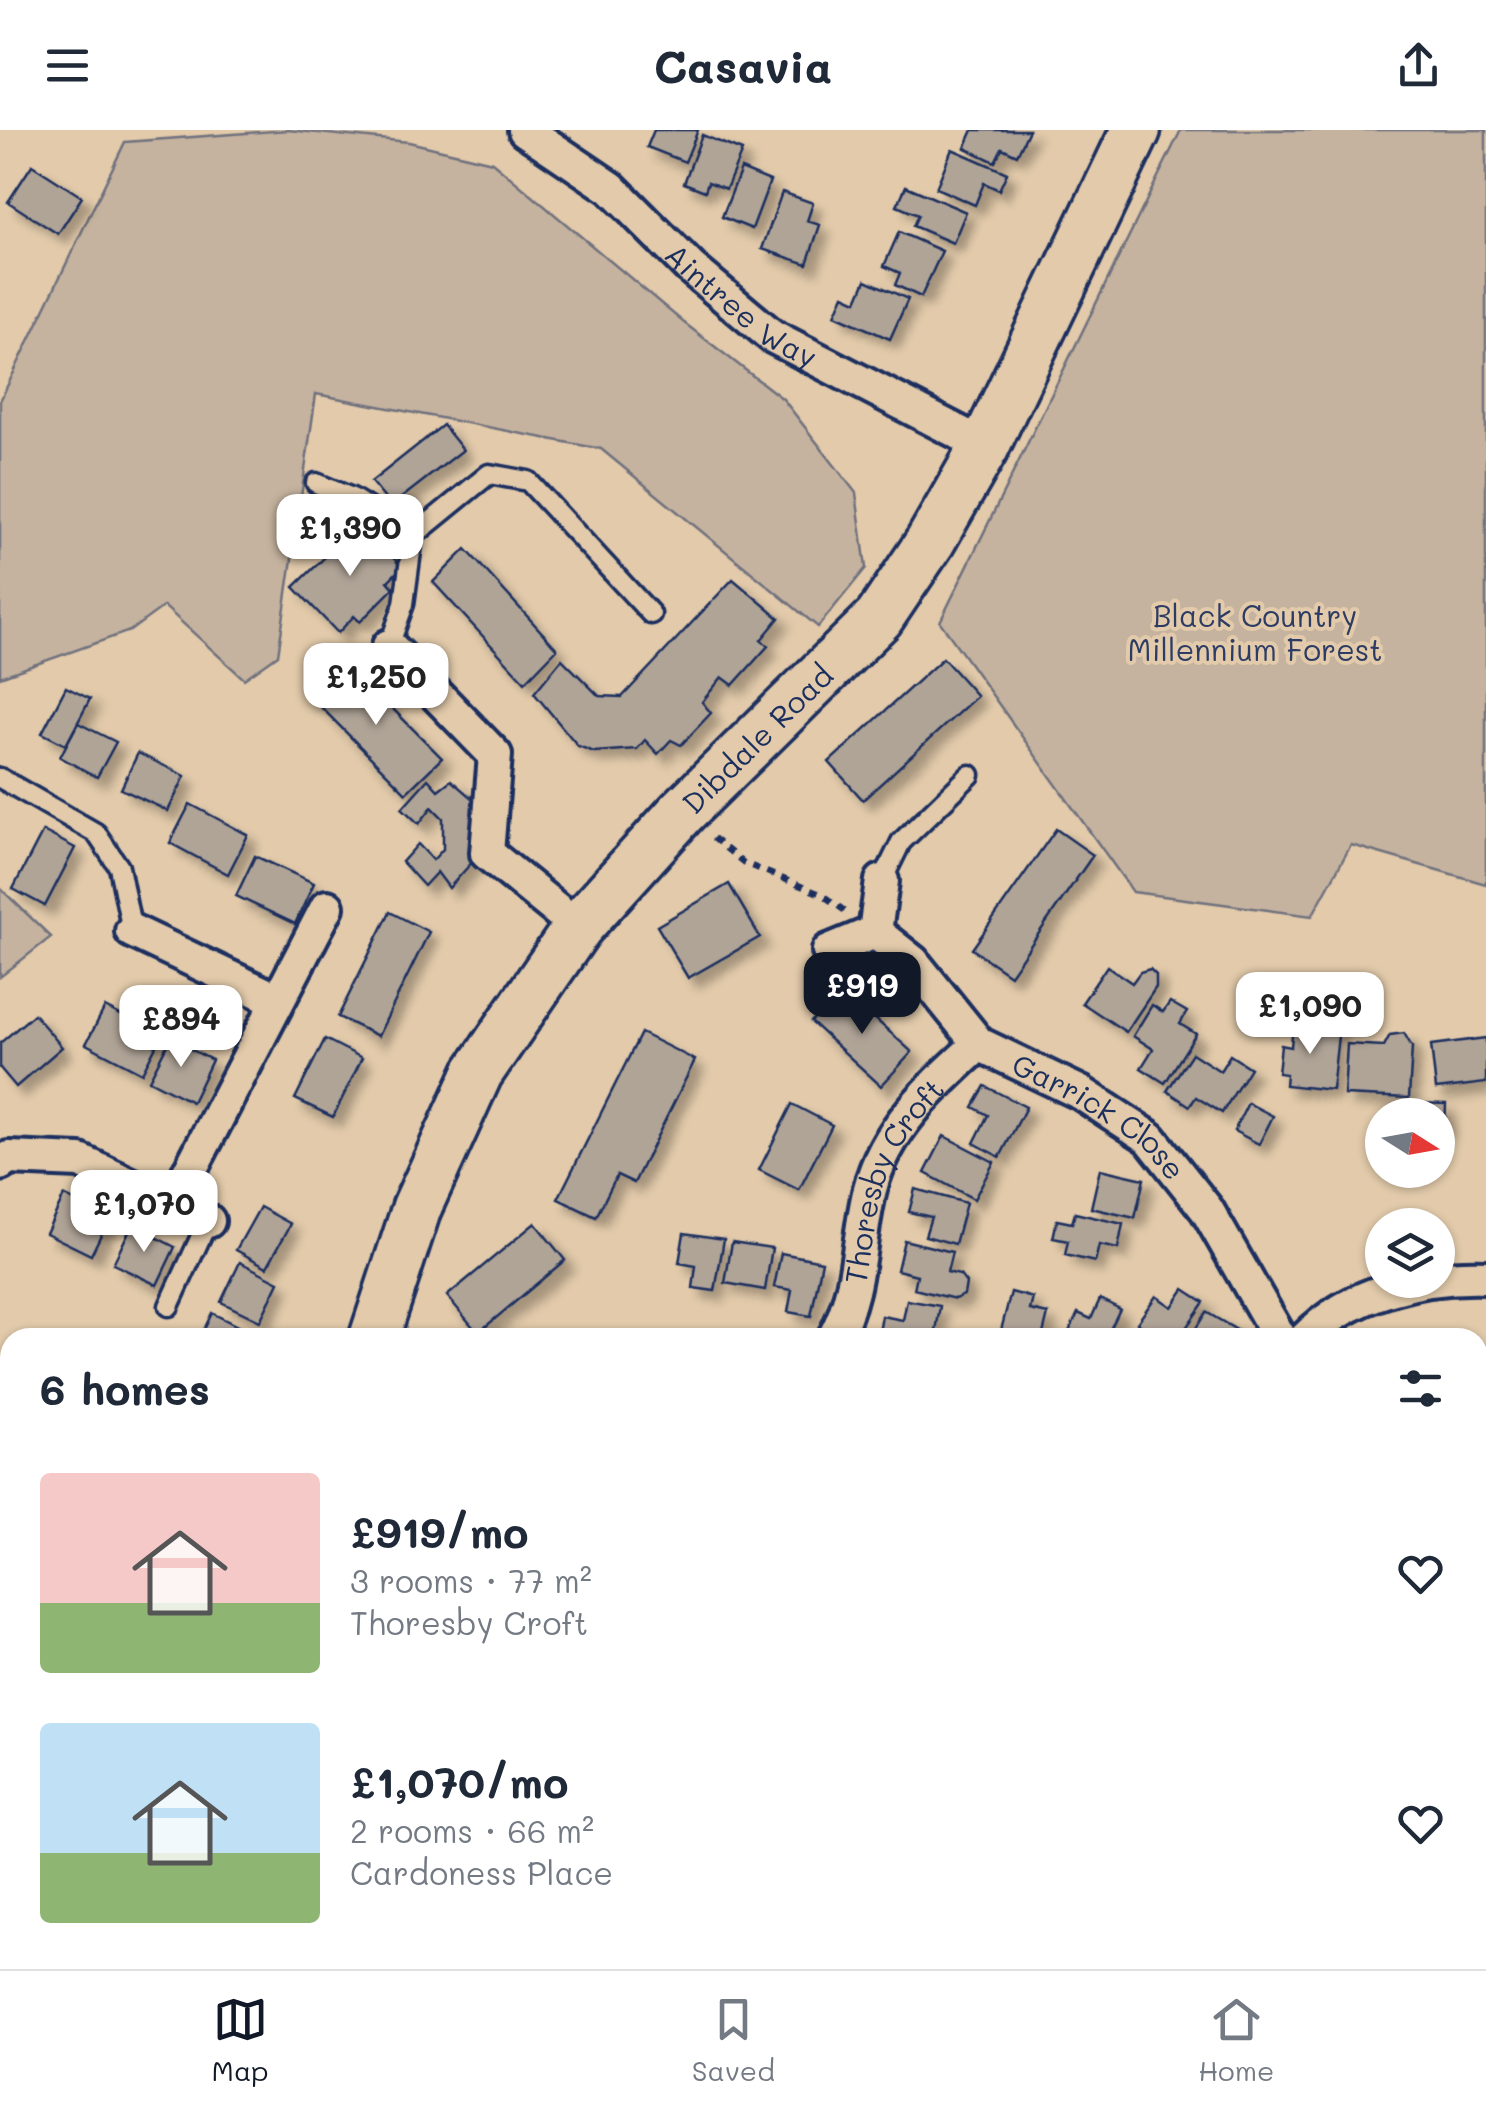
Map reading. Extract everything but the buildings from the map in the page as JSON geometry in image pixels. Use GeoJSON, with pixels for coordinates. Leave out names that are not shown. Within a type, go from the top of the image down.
{"type":"FeatureCollection","features":[{"type":"Feature","properties":{"kind":"street","name":"Aintree Way"},"geometry":{"type":"LineString","coordinates":[[525,130],[611,188],[691,268],[772,336],[985,446]]}},
{"type":"Feature","properties":{"kind":"street","name":"Dibdale Road"},"geometry":{"type":"LineString","coordinates":[[377,1328],[417,1207],[478,1073],[578,928],[682,812],[879,618],[930,542],[985,446],[1136,130]]}},
{"type":"Feature","properties":{"kind":"street"},"geometry":{"type":"LineString","coordinates":[[389,646],[495,755],[487,853],[578,928]]}},
{"type":"Feature","properties":{"kind":"street"},"geometry":{"type":"LineString","coordinates":[[828,951],[875,932],[882,881]]}},
{"type":"Feature","properties":{"kind":"street"},"geometry":{"type":"LineString","coordinates":[[173,1203],[327,907]]}},
{"type":"Feature","properties":{"kind":"street"},"geometry":{"type":"LineString","coordinates":[[132,931],[278,1000]]}},
{"type":"Feature","properties":{"kind":"street","name":"Garrick Close"},"geometry":{"type":"LineString","coordinates":[[875,932],[913,962],[979,1044],[1081,1092],[1150,1138],[1207,1210],[1274,1328]]}},
{"type":"Feature","properties":{"kind":"street","name":"Thoresby Croft"},"geometry":{"type":"LineString","coordinates":[[840,1328],[850,1310],[870,1187],[894,1135],[922,1095],[979,1044]]}},
{"type":"Feature","properties":{"kind":"street"},"geometry":{"type":"LineString","coordinates":[[0,1164],[10,1158],[80,1160],[208,1221]]}},
{"type":"Feature","properties":{"kind":"street"},"geometry":{"type":"LineString","coordinates":[[1315,1328],[1330,1312],[1380,1292],[1486,1277]]}},
{"type":"Feature","properties":{"kind":"lane"},"geometry":{"type":"LineString","coordinates":[[389,646],[404,604],[413,536],[489,474],[528,482],[651,614]]}},
{"type":"Feature","properties":{"kind":"lane"},"geometry":{"type":"LineString","coordinates":[[316,483],[352,498],[413,536]]}},
{"type":"Feature","properties":{"kind":"lane"},"geometry":{"type":"LineString","coordinates":[[882,881],[901,842],[970,775]]}},
{"type":"Feature","properties":{"kind":"lane"},"geometry":{"type":"LineString","coordinates":[[0,778],[96,833],[118,867],[132,931]]}},
{"type":"Feature","properties":{"kind":"lane"},"geometry":{"type":"LineString","coordinates":[[169,1306],[208,1221]]}},
{"type":"Feature","properties":{"kind":"path"},"geometry":{"type":"LineString","coordinates":[[682,812],[744,863],[821,894],[875,932]]}},
{"type":"Feature","properties":{"kind":"green space"},"geometry":{"type":"Polygon","coordinates":[[[288,130],[409,142],[492,162],[683,322],[783,399],[856,493],[866,568],[818,627],[601,449],[316,394],[278,655],[244,679],[164,606],[130,631],[0,677],[0,401],[125,142],[288,130]]]}},
{"type":"Feature","properties":{"kind":"green space","name":"Black Country Millennium Forest"},"geometry":{"type":"Polygon","coordinates":[[[1181,130],[1486,130],[1486,884],[1351,845],[1312,916],[1133,892],[940,622],[1181,130]]]}},
{"type":"Feature","properties":{"kind":"green space"},"geometry":{"type":"Polygon","coordinates":[[[0,888],[51,937],[0,977],[0,888]]]}}]}
